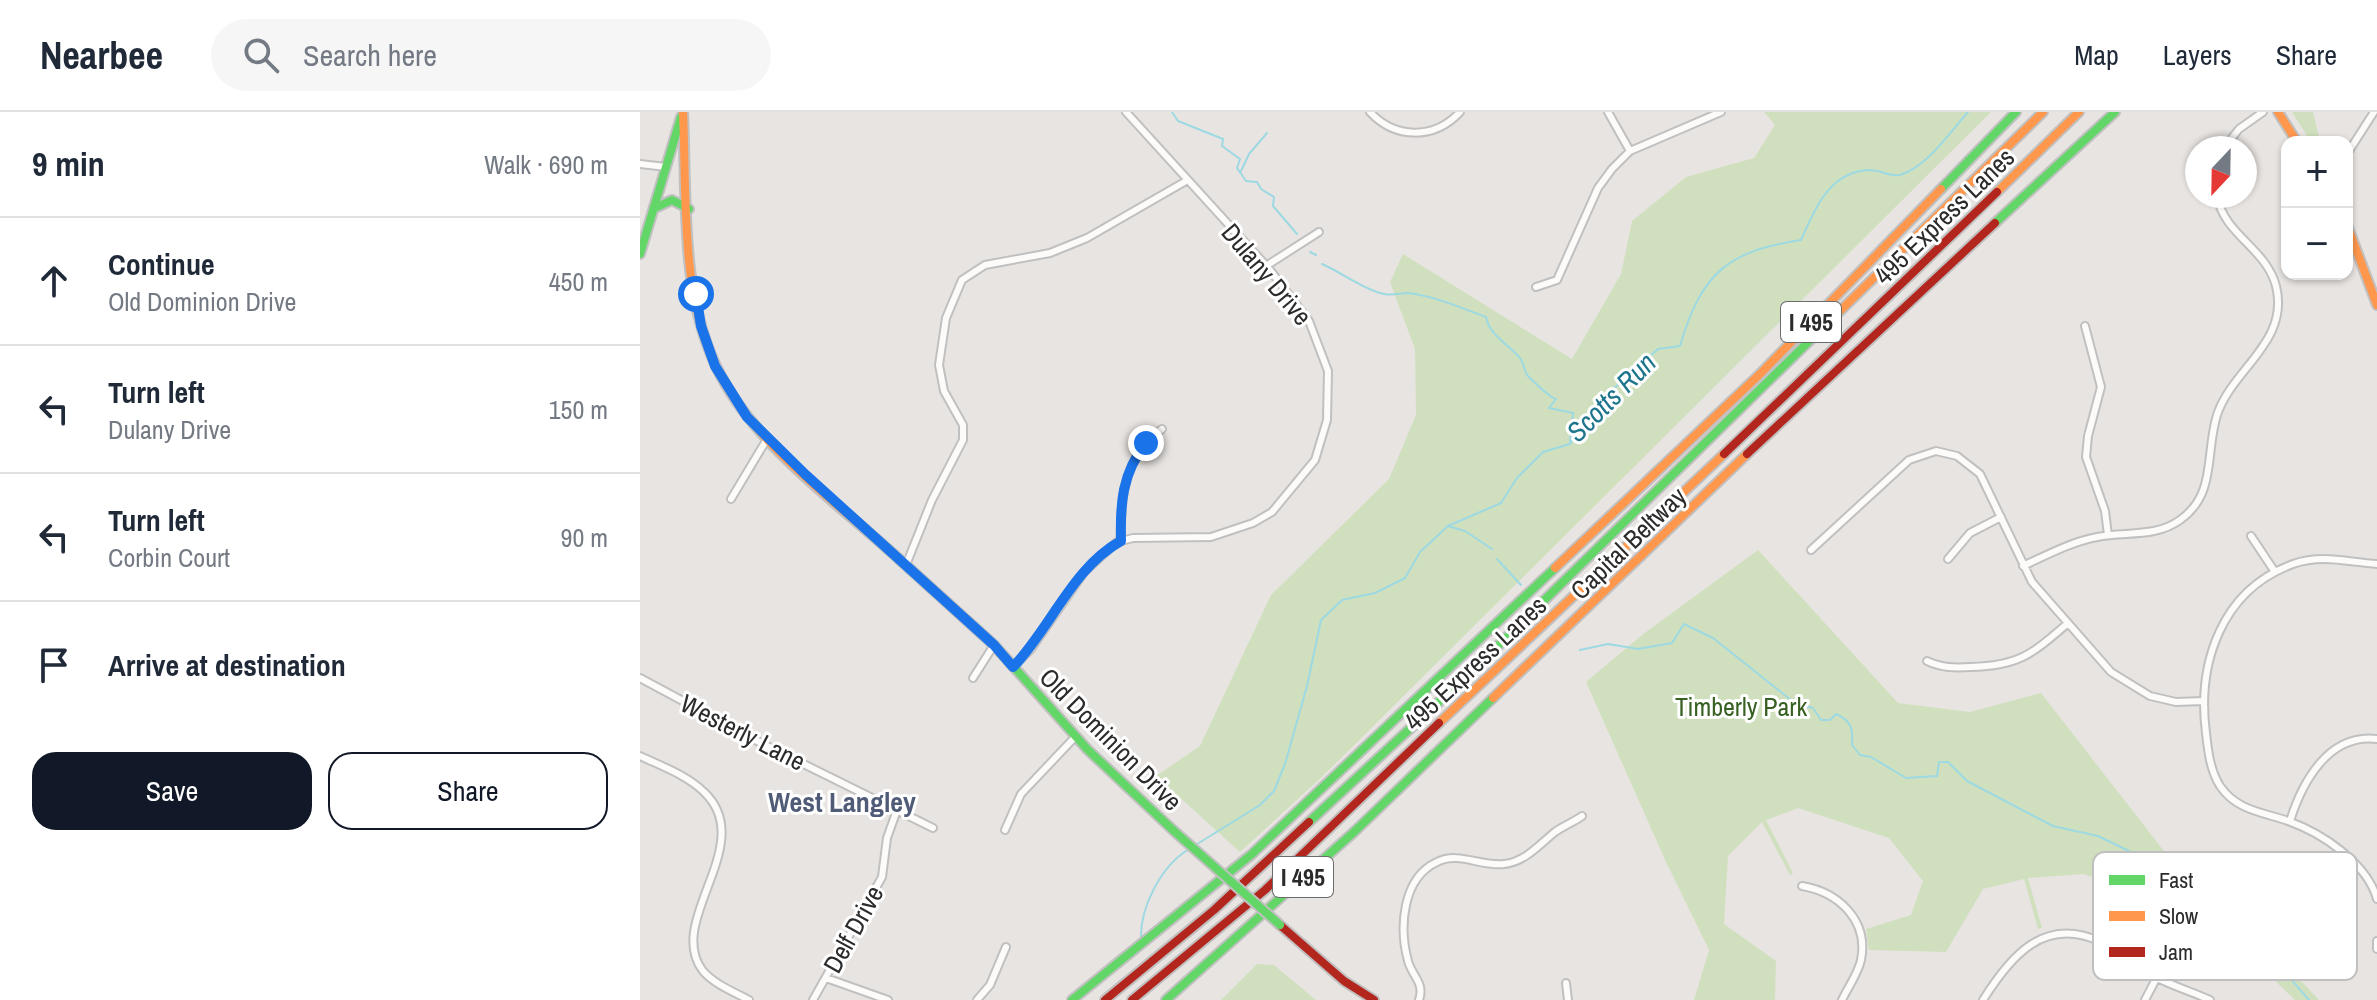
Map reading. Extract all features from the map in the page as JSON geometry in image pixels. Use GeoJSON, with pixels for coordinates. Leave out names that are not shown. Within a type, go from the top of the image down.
{"type":"FeatureCollection","features":[{"type":"Feature","properties":{"kind":"main road"},"geometry":{"type":"LineString","coordinates":[[640,254],[683,112]]}},
{"type":"Feature","properties":{"kind":"main road","name":"Old Dominion Drive"},"geometry":{"type":"LineString","coordinates":[[683,112],[698,308],[709,349],[736,401],[767,439],[994,645],[1110,773],[1344,981],[1374,1000]]}},
{"type":"Feature","properties":{"kind":"main road","name":"Capital Beltway"},"geometry":{"type":"LineString","coordinates":[[1072,1000],[1252,854],[1760,374],[2016,112]]}},
{"type":"Feature","properties":{"kind":"main road","name":"495 Express Lanes"},"geometry":{"type":"LineString","coordinates":[[1105,1000],[1177,943],[1468,675],[2043,112]]}},
{"type":"Feature","properties":{"kind":"main road","name":"495 Express Lanes"},"geometry":{"type":"LineString","coordinates":[[1132,1000],[1175,968],[1805,381],[2080,112]]}},
{"type":"Feature","properties":{"kind":"main road","name":"Capital Beltway"},"geometry":{"type":"LineString","coordinates":[[1169,998],[1354,832],[1834,371],[2115,112]]}},
{"type":"Feature","properties":{"kind":"main road"},"geometry":{"type":"LineString","coordinates":[[2278,112],[2293,136]]}},
{"type":"Feature","properties":{"kind":"main road"},"geometry":{"type":"LineString","coordinates":[[653,210],[672,200],[689,209]]}},
{"type":"Feature","properties":{"kind":"main road"},"geometry":{"type":"LineString","coordinates":[[2353,241],[2377,305]]}},
{"type":"Feature","properties":{"kind":"street","name":"Dulany Drive"},"geometry":{"type":"LineString","coordinates":[[1121,541],[1211,537],[1253,523],[1281,504],[1315,460],[1329,402],[1325,353],[1304,313],[1266,266],[1126,112]]}},
{"type":"Feature","properties":{"kind":"street"},"geometry":{"type":"LineString","coordinates":[[1370,112],[1396,130],[1416,133],[1437,129],[1460,112]]}},
{"type":"Feature","properties":{"kind":"street"},"geometry":{"type":"LineString","coordinates":[[1608,112],[1630,151]]}},
{"type":"Feature","properties":{"kind":"street"},"geometry":{"type":"LineString","coordinates":[[1536,287],[1557,280],[1598,188],[1630,151],[1721,112]]}},
{"type":"Feature","properties":{"kind":"street"},"geometry":{"type":"LineString","coordinates":[[2233,136],[2263,112]]}},
{"type":"Feature","properties":{"kind":"street"},"geometry":{"type":"LineString","coordinates":[[2353,145],[2374,112]]}},
{"type":"Feature","properties":{"kind":"street"},"geometry":{"type":"LineString","coordinates":[[640,164],[666,167]]}},
{"type":"Feature","properties":{"kind":"street"},"geometry":{"type":"LineString","coordinates":[[906,565],[932,500],[963,440],[963,425],[944,391],[939,365],[946,318],[962,280],[985,265],[1050,253],[1087,238],[1186,181]]}},
{"type":"Feature","properties":{"kind":"street"},"geometry":{"type":"LineString","coordinates":[[2023,566],[2078,542],[2162,529],[2181,519],[2198,502],[2207,482],[2214,429],[2222,403],[2267,342],[2276,322],[2278,298],[2272,275],[2260,256],[2227,222],[2222,208]]}},
{"type":"Feature","properties":{"kind":"street"},"geometry":{"type":"LineString","coordinates":[[1266,266],[1319,232]]}},
{"type":"Feature","properties":{"kind":"street"},"geometry":{"type":"LineString","coordinates":[[2085,326],[2101,387],[2088,436],[2086,457],[2105,511],[2108,535]]}},
{"type":"Feature","properties":{"kind":"street"},"geometry":{"type":"LineString","coordinates":[[1013,667],[1031,649],[1085,571],[1121,541],[1120,507],[1125,478],[1139,452],[1162,429]]}},
{"type":"Feature","properties":{"kind":"street"},"geometry":{"type":"LineString","coordinates":[[731,499],[767,439]]}},
{"type":"Feature","properties":{"kind":"street"},"geometry":{"type":"LineString","coordinates":[[1811,550],[1909,460],[1926,453],[1946,452],[1973,465],[2023,566],[2042,596],[2111,672],[2136,690],[2163,700],[2203,701]]}},
{"type":"Feature","properties":{"kind":"street"},"geometry":{"type":"LineString","coordinates":[[1948,559],[1970,533],[2001,517]]}},
{"type":"Feature","properties":{"kind":"street"},"geometry":{"type":"LineString","coordinates":[[2251,536],[2275,572]]}},
{"type":"Feature","properties":{"kind":"street"},"geometry":{"type":"LineString","coordinates":[[2339,852],[2290,821],[2245,808],[2220,785],[2208,748],[2203,701],[2210,649],[2224,621],[2245,596],[2275,572],[2317,559],[2377,564]]}},
{"type":"Feature","properties":{"kind":"street"},"geometry":{"type":"LineString","coordinates":[[1927,661],[1950,668],[2012,664],[2034,653],[2067,624]]}},
{"type":"Feature","properties":{"kind":"street"},"geometry":{"type":"LineString","coordinates":[[973,678],[994,645]]}},
{"type":"Feature","properties":{"kind":"street","name":"Westerly Lane"},"geometry":{"type":"LineString","coordinates":[[640,678],[761,743],[933,828]]}},
{"type":"Feature","properties":{"kind":"street"},"geometry":{"type":"LineString","coordinates":[[1005,830],[1021,794],[1076,736]]}},
{"type":"Feature","properties":{"kind":"street"},"geometry":{"type":"LineString","coordinates":[[2290,821],[2304,783],[2319,763],[2356,741],[2377,739]]}},
{"type":"Feature","properties":{"kind":"street"},"geometry":{"type":"LineString","coordinates":[[640,756],[698,786],[718,812],[721,844],[694,935],[694,953],[707,975],[749,1000]]}},
{"type":"Feature","properties":{"kind":"street","name":"Delf Drive"},"geometry":{"type":"LineString","coordinates":[[813,1000],[882,877],[887,838],[897,810]]}},
{"type":"Feature","properties":{"kind":"street"},"geometry":{"type":"LineString","coordinates":[[1419,1000],[1422,988],[1408,961],[1403,925],[1409,894],[1419,875],[1434,863],[1451,858],[1509,863],[1535,850],[1555,832],[1582,816]]}},
{"type":"Feature","properties":{"kind":"street"},"geometry":{"type":"LineString","coordinates":[[2357,866],[2370,881],[2377,899]]}},
{"type":"Feature","properties":{"kind":"street"},"geometry":{"type":"LineString","coordinates":[[1802,886],[1838,899],[1851,912],[1860,930],[1861,961],[1842,1000]]}},
{"type":"Feature","properties":{"kind":"street"},"geometry":{"type":"LineString","coordinates":[[1983,1000],[2017,953],[2038,940],[2061,935],[2093,940]]}},
{"type":"Feature","properties":{"kind":"street"},"geometry":{"type":"LineString","coordinates":[[2377,941],[2377,949]]}},
{"type":"Feature","properties":{"kind":"street"},"geometry":{"type":"LineString","coordinates":[[977,1000],[990,985],[1006,947]]}},
{"type":"Feature","properties":{"kind":"street"},"geometry":{"type":"LineString","coordinates":[[826,978],[888,1000]]}},
{"type":"Feature","properties":{"kind":"street"},"geometry":{"type":"LineString","coordinates":[[2145,1000],[2155,980]]}},
{"type":"Feature","properties":{"kind":"street"},"geometry":{"type":"LineString","coordinates":[[2164,980],[2210,1000]]}},
{"type":"Feature","properties":{"kind":"street"},"geometry":{"type":"LineString","coordinates":[[1566,983],[1568,1000]]}},
{"type":"Feature","properties":{"kind":"green space"},"geometry":{"type":"Polygon","coordinates":[[[1764,112],[1991,112],[1322,777],[1240,852],[1156,776],[1200,746],[1271,595],[1389,479],[1416,415],[1415,349],[1390,282],[1403,254],[1572,359],[1621,274],[1632,221],[1686,177],[1754,158],[1775,125],[1764,112]]]}},
{"type":"Feature","properties":{"kind":"green space"},"geometry":{"type":"Polygon","coordinates":[[[2292,112],[2313,112],[2319,136],[2307,136],[2292,112]]]}},
{"type":"Feature","properties":{"kind":"green space","name":"Timberly Park"},"geometry":{"type":"Polygon","coordinates":[[[1758,550],[1898,703],[1970,712],[2041,693],[2165,852],[2093,852],[2093,878],[2084,874],[2028,878],[2042,928],[2038,929],[2024,879],[1983,889],[1946,952],[1869,950],[1866,929],[1911,915],[1923,881],[1889,838],[1798,808],[1766,820],[1793,873],[1790,875],[1762,822],[1728,856],[1724,924],[1776,961],[1775,1000],[1694,1000],[1709,950],[1586,682],[1642,635],[1758,550]]]}},
{"type":"Feature","properties":{"kind":"green space"},"geometry":{"type":"Polygon","coordinates":[[[1257,964],[1274,965],[1316,1000],[1221,1000],[1257,964]]]}},
{"type":"Feature","properties":{"kind":"green space","name":"Timberly Park"},"geometry":{"type":"Polygon","coordinates":[[[2274,980],[2300,980],[2319,1000],[2295,1000],[2274,980]]]}},
{"type":"Feature","properties":{"kind":"waterway"},"geometry":{"type":"LineString","coordinates":[[1172,112],[1178,121],[1223,139],[1222,146],[1240,159],[1237,168],[1246,181],[1257,182],[1261,189],[1274,197],[1273,206],[1297,234]]}},
{"type":"Feature","properties":{"kind":"waterway","name":"Scotts Run"},"geometry":{"type":"LineString","coordinates":[[1194,846],[1260,805],[1274,791],[1307,686],[1321,620],[1342,600],[1375,593],[1405,578],[1420,552],[1448,526],[1501,503],[1517,478],[1543,452],[1570,444],[1610,392],[1658,349],[1680,346],[1697,301],[1721,270],[1754,251],[1801,240],[1826,193],[1844,177],[1870,170],[1897,175],[1910,171],[1937,148],[1968,112]]}},
{"type":"Feature","properties":{"kind":"waterway"},"geometry":{"type":"LineString","coordinates":[[1241,171],[1249,154],[1267,133]]}},
{"type":"Feature","properties":{"kind":"waterway"},"geometry":{"type":"LineString","coordinates":[[1310,252],[1316,255]]}},
{"type":"Feature","properties":{"kind":"waterway"},"geometry":{"type":"LineString","coordinates":[[1322,264],[1376,292],[1419,295],[1486,317],[1495,334],[1520,358],[1528,376],[1556,399],[1549,408],[1573,413],[1570,442]]}},
{"type":"Feature","properties":{"kind":"waterway"},"geometry":{"type":"LineString","coordinates":[[1448,526],[1465,531],[1492,549]]}},
{"type":"Feature","properties":{"kind":"waterway"},"geometry":{"type":"LineString","coordinates":[[1497,559],[1521,585]]}},
{"type":"Feature","properties":{"kind":"waterway"},"geometry":{"type":"LineString","coordinates":[[1580,650],[1608,644],[1638,649],[1672,643],[1684,624],[1713,638],[1796,704],[1813,708],[1821,720],[1830,720],[1836,714],[1841,717],[1850,726],[1852,745],[1860,755],[1871,757],[1906,778],[1937,776],[1939,762],[1948,762],[1967,781],[2053,826],[2098,836],[2131,852]]}},
{"type":"Feature","properties":{"kind":"waterway","name":"Scotts Run"},"geometry":{"type":"LineString","coordinates":[[1141,939],[1144,914],[1154,888],[1170,866],[1189,849]]}},
{"type":"Feature","properties":{"kind":"waterway"},"geometry":{"type":"LineString","coordinates":[[2292,980],[2309,1000]]}},
{"type":"Feature","properties":{"kind":"traffic: fast"},"geometry":{"type":"LineString","coordinates":[[1941,189],[2016,112]]}},
{"type":"Feature","properties":{"kind":"traffic: fast"},"geometry":{"type":"LineString","coordinates":[[1995,223],[2115,112]]}},
{"type":"Feature","properties":{"kind":"traffic: fast"},"geometry":{"type":"LineString","coordinates":[[640,254],[681,117]]}},
{"type":"Feature","properties":{"kind":"traffic: fast"},"geometry":{"type":"LineString","coordinates":[[655,208],[672,200],[689,209]]}},
{"type":"Feature","properties":{"kind":"traffic: fast"},"geometry":{"type":"LineString","coordinates":[[1309,822],[1468,675],[1841,310]]}},
{"type":"Feature","properties":{"kind":"traffic: fast"},"geometry":{"type":"LineString","coordinates":[[899,559],[994,645],[1088,750],[1174,831]]}},
{"type":"Feature","properties":{"kind":"traffic: fast"},"geometry":{"type":"LineString","coordinates":[[1072,1000],[1252,854],[1555,568]]}},
{"type":"Feature","properties":{"kind":"traffic: fast"},"geometry":{"type":"LineString","coordinates":[[1166,1000],[1354,832],[1493,698]]}},
{"type":"Feature","properties":{"kind":"traffic: fast"},"geometry":{"type":"LineString","coordinates":[[1174,831],[1280,925]]}},
{"type":"Feature","properties":{"kind":"traffic: slow"},"geometry":{"type":"LineString","coordinates":[[683,112],[692,281],[707,346],[721,376],[737,402],[778,451],[899,559]]}},
{"type":"Feature","properties":{"kind":"traffic: slow"},"geometry":{"type":"LineString","coordinates":[[1841,310],[2043,112]]}},
{"type":"Feature","properties":{"kind":"traffic: slow"},"geometry":{"type":"LineString","coordinates":[[1997,192],[2079,112]]}},
{"type":"Feature","properties":{"kind":"traffic: slow"},"geometry":{"type":"LineString","coordinates":[[2278,112],[2293,136]]}},
{"type":"Feature","properties":{"kind":"traffic: slow"},"geometry":{"type":"LineString","coordinates":[[1555,568],[1760,374],[1941,189]]}},
{"type":"Feature","properties":{"kind":"traffic: slow"},"geometry":{"type":"LineString","coordinates":[[2353,241],[2377,305]]}},
{"type":"Feature","properties":{"kind":"traffic: slow"},"geometry":{"type":"LineString","coordinates":[[1439,723],[1724,454]]}},
{"type":"Feature","properties":{"kind":"traffic: slow"},"geometry":{"type":"LineString","coordinates":[[1493,698],[1747,454]]}},
{"type":"Feature","properties":{"kind":"traffic: jam"},"geometry":{"type":"LineString","coordinates":[[1724,454],[1997,192]]}},
{"type":"Feature","properties":{"kind":"traffic: jam"},"geometry":{"type":"LineString","coordinates":[[1747,454],[1995,223]]}},
{"type":"Feature","properties":{"kind":"traffic: jam"},"geometry":{"type":"LineString","coordinates":[[1132,1000],[1265,890],[1439,723]]}},
{"type":"Feature","properties":{"kind":"traffic: jam"},"geometry":{"type":"LineString","coordinates":[[1105,1000],[1214,910],[1309,822]]}},
{"type":"Feature","properties":{"kind":"traffic: jam"},"geometry":{"type":"LineString","coordinates":[[1280,925],[1344,981],[1374,1000]]}},
{"type":"Feature","properties":{"kind":"district","name":"West Langley"},"geometry":{"type":"Point","coordinates":[842,802]}},
{"type":"Feature","properties":{"kind":"route"},"geometry":{"type":"LineString","coordinates":[[696,294],[701,326],[715,366],[747,417],[767,439],[994,645],[1013,667],[1031,649],[1085,571],[1109,547],[1121,541],[1120,507],[1125,478],[1146,443]]}}]}
